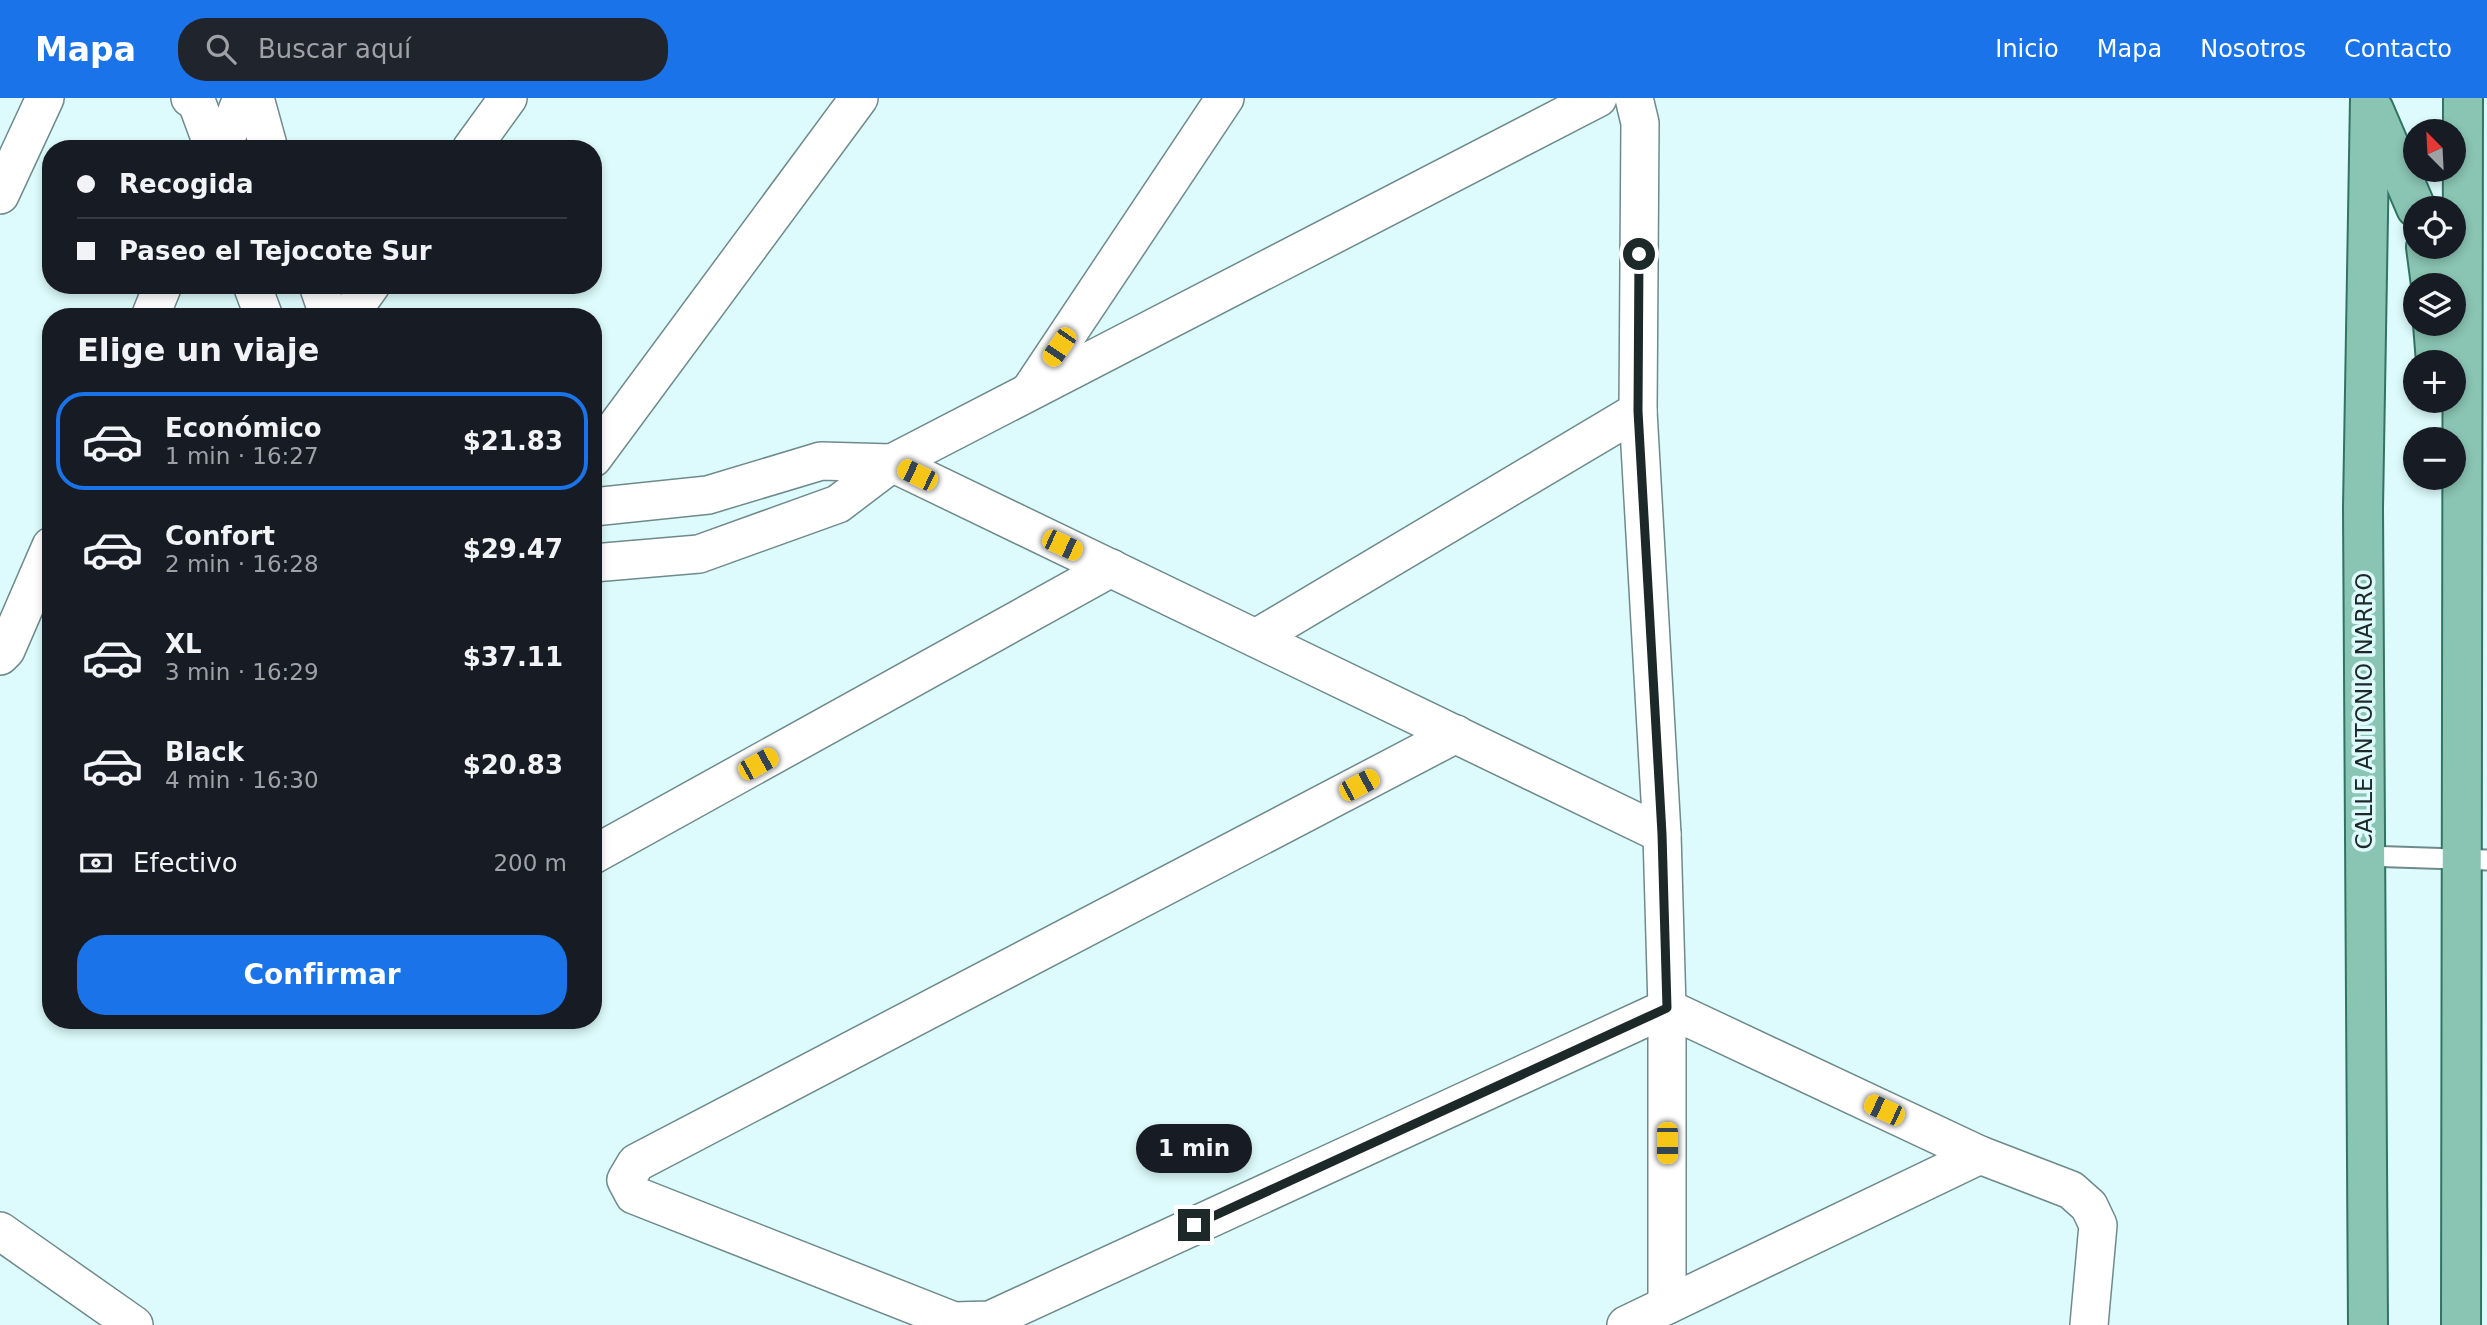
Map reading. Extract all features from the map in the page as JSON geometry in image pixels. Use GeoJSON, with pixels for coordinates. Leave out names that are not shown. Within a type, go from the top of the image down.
{"type":"FeatureCollection","features":[{"type":"Feature","properties":{"kind":"main road"},"geometry":{"type":"LineString","coordinates":[[2459,273],[2463,98]]}},
{"type":"Feature","properties":{"kind":"main road"},"geometry":{"type":"LineString","coordinates":[[2370,99],[2411,196]]}},
{"type":"Feature","properties":{"kind":"main road","name":"CALLE ANTONIO NARRO"},"geometry":{"type":"LineString","coordinates":[[2368,1325],[2363,508],[2370,99]]}},
{"type":"Feature","properties":{"kind":"main road"},"geometry":{"type":"LineString","coordinates":[[2459,336],[2474,860],[2461,1325]]}},
{"type":"Feature","properties":{"kind":"main road"},"geometry":{"type":"LineString","coordinates":[[2457,490],[2463,522]]}},
{"type":"Feature","properties":{"kind":"street"},"geometry":{"type":"LineString","coordinates":[[3,181],[45,98]]}},
{"type":"Feature","properties":{"kind":"street"},"geometry":{"type":"LineString","coordinates":[[190,98],[197,103],[211,140]]}},
{"type":"Feature","properties":{"kind":"street"},"geometry":{"type":"LineString","coordinates":[[226,140],[242,98]]}},
{"type":"Feature","properties":{"kind":"street"},"geometry":{"type":"LineString","coordinates":[[255,98],[267,140]]}},
{"type":"Feature","properties":{"kind":"street"},"geometry":{"type":"LineString","coordinates":[[478,140],[508,98]]}},
{"type":"Feature","properties":{"kind":"street"},"geometry":{"type":"LineString","coordinates":[[602,446],[859,98]]}},
{"type":"Feature","properties":{"kind":"street"},"geometry":{"type":"LineString","coordinates":[[1028,392],[1225,98]]}},
{"type":"Feature","properties":{"kind":"street"},"geometry":{"type":"LineString","coordinates":[[602,562],[699,554],[838,504],[892,463],[1598,98]]}},
{"type":"Feature","properties":{"kind":"street"},"geometry":{"type":"LineString","coordinates":[[1634,98],[1640,123],[1638,411],[1662,834],[1667,1008],[1667,1305]]}},
{"type":"Feature","properties":{"kind":"street"},"geometry":{"type":"LineString","coordinates":[[1255,638],[1638,411]]}},
{"type":"Feature","properties":{"kind":"street"},"geometry":{"type":"LineString","coordinates":[[602,506],[708,495],[821,461],[892,463],[1662,834]]}},
{"type":"Feature","properties":{"kind":"street"},"geometry":{"type":"LineString","coordinates":[[0,656],[6,650],[42,567]]}},
{"type":"Feature","properties":{"kind":"street"},"geometry":{"type":"LineString","coordinates":[[602,850],[1111,568]]}},
{"type":"Feature","properties":{"kind":"street"},"geometry":{"type":"LineString","coordinates":[[1456,734],[636,1163],[626,1180],[634,1195],[954,1321],[990,1320],[1667,1008],[1980,1155],[2071,1190],[2089,1206],[2098,1225],[2089,1325]]}},
{"type":"Feature","properties":{"kind":"street"},"geometry":{"type":"LineString","coordinates":[[1626,1325],[1980,1155]]}},
{"type":"Feature","properties":{"kind":"street"},"geometry":{"type":"LineString","coordinates":[[0,1231],[134,1325]]}},
{"type":"Feature","properties":{"kind":"lane"},"geometry":{"type":"LineString","coordinates":[[2365,856],[2474,860]]}},
{"type":"Feature","properties":{"kind":"route"},"geometry":{"type":"LineString","coordinates":[[1194,1225],[1667,1008],[1662,834],[1638,411],[1639,254]]}}]}
